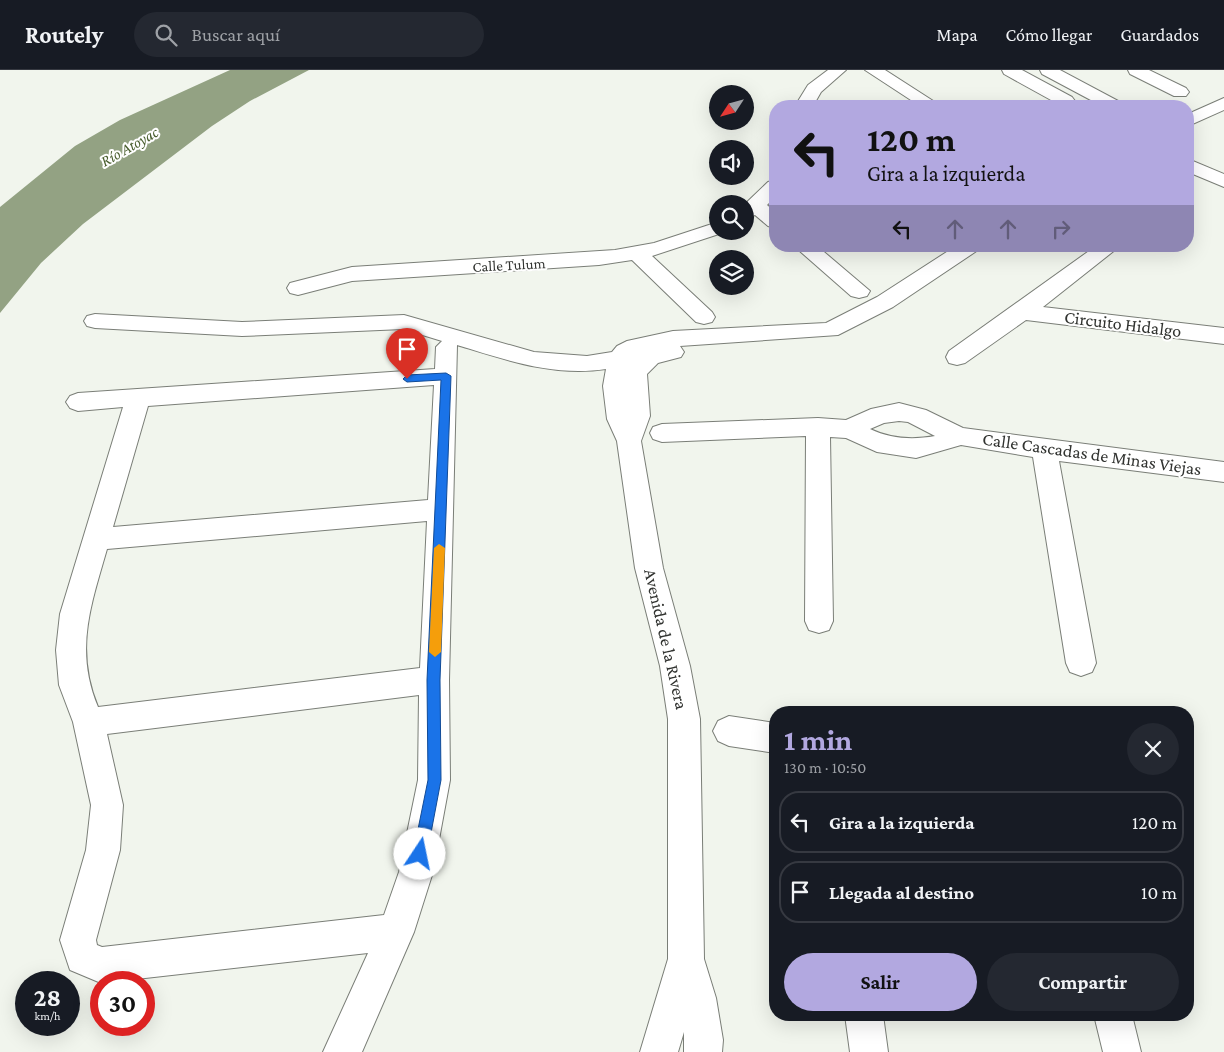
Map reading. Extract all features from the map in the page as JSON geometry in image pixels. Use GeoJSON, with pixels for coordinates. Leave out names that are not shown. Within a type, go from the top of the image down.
{"type":"FeatureCollection","features":[{"type":"Feature","properties":{"kind":"street"},"geometry":{"type":"LineString","coordinates":[[808,100],[814,90],[838,70]]}},
{"type":"Feature","properties":{"kind":"street"},"geometry":{"type":"LineString","coordinates":[[873,70],[922,100]]}},
{"type":"Feature","properties":{"kind":"street"},"geometry":{"type":"LineString","coordinates":[[1010,70],[1065,100]]}},
{"type":"Feature","properties":{"kind":"street"},"geometry":{"type":"LineString","coordinates":[[1048,70],[1103,100]]}},
{"type":"Feature","properties":{"kind":"street"},"geometry":{"type":"LineString","coordinates":[[1136,70],[1180,92]]}},
{"type":"Feature","properties":{"kind":"street"},"geometry":{"type":"LineString","coordinates":[[1058,96],[1081,88]]}},
{"type":"Feature","properties":{"kind":"street"},"geometry":{"type":"LineString","coordinates":[[1194,105],[1224,91]]}},
{"type":"Feature","properties":{"kind":"street"},"geometry":{"type":"LineString","coordinates":[[1194,118],[1224,103]]}},
{"type":"Feature","properties":{"kind":"street"},"geometry":{"type":"LineString","coordinates":[[1194,169],[1209,179]]}},
{"type":"Feature","properties":{"kind":"street"},"geometry":{"type":"LineString","coordinates":[[754,205],[769,192]]}},
{"type":"Feature","properties":{"kind":"street"},"geometry":{"type":"LineString","coordinates":[[754,211],[769,219]]}},
{"type":"Feature","properties":{"kind":"street","name":"Calle Tulum"},"geometry":{"type":"LineString","coordinates":[[298,288],[352,274],[599,259],[638,254],[684,242],[709,232]]}},
{"type":"Feature","properties":{"kind":"street"},"geometry":{"type":"LineString","coordinates":[[811,252],[859,291]]}},
{"type":"Feature","properties":{"kind":"street","name":"Avenida de la Rivera"},"geometry":{"type":"LineString","coordinates":[[703,1052],[704,1040],[697,998],[686,959],[684,719],[675,666],[649,568],[629,441],[619,419],[615,386],[619,359],[625,352],[635,346],[673,339],[830,330],[885,302],[962,252]]}},
{"type":"Feature","properties":{"kind":"street"},"geometry":{"type":"LineString","coordinates":[[957,357],[1022,312],[1102,252]]}},
{"type":"Feature","properties":{"kind":"street"},"geometry":{"type":"LineString","coordinates":[[638,254],[704,317]]}},
{"type":"Feature","properties":{"kind":"street","name":"Avenida de la Rivera"},"geometry":{"type":"LineString","coordinates":[[629,441],[638,416],[635,374],[643,361],[650,357],[664,353],[825,345],[838,342],[872,321],[885,302]]}},
{"type":"Feature","properties":{"kind":"street","name":"Circuito Hidalgo"},"geometry":{"type":"LineString","coordinates":[[1022,312],[1224,336]]}},
{"type":"Feature","properties":{"kind":"street"},"geometry":{"type":"LineString","coordinates":[[95,321],[242,329],[404,322],[534,360],[587,364],[619,359]]}},
{"type":"Feature","properties":{"kind":"street"},"geometry":{"type":"LineString","coordinates":[[78,402],[138,398],[446,362],[434,680],[434,780],[416,872],[396,932],[342,1052]]}},
{"type":"Feature","properties":{"kind":"street"},"geometry":{"type":"LineString","coordinates":[[138,398],[74,614],[71,650],[74,685],[89,722],[107,805],[103,850],[78,940],[83,958],[101,965],[396,932]]}},
{"type":"Feature","properties":{"kind":"street","name":"Calle Cascadas de Minas Viejas"},"geometry":{"type":"LineString","coordinates":[[850,429],[873,417],[900,412],[914,414],[960,436],[1044,450],[1224,472]]}},
{"type":"Feature","properties":{"kind":"street"},"geometry":{"type":"LineString","coordinates":[[818,427],[819,621]]}},
{"type":"Feature","properties":{"kind":"street","name":"Calle Cascadas de Minas Viejas"},"geometry":{"type":"LineString","coordinates":[[662,433],[818,427],[850,429],[877,443],[916,449],[960,436]]}},
{"type":"Feature","properties":{"kind":"street"},"geometry":{"type":"LineString","coordinates":[[1044,450],[1081,663]]}},
{"type":"Feature","properties":{"kind":"street"},"geometry":{"type":"LineString","coordinates":[[96,539],[441,509]]}},
{"type":"Feature","properties":{"kind":"street"},"geometry":{"type":"LineString","coordinates":[[89,722],[434,680]]}},
{"type":"Feature","properties":{"kind":"street"},"geometry":{"type":"LineString","coordinates":[[729,731],[769,737]]}},
{"type":"Feature","properties":{"kind":"street","name":"Avenida de la Rivera"},"geometry":{"type":"LineString","coordinates":[[660,1052],[686,959]]}},
{"type":"Feature","properties":{"kind":"street"},"geometry":{"type":"LineString","coordinates":[[865,1021],[869,1052]]}},
{"type":"Feature","properties":{"kind":"street"},"geometry":{"type":"LineString","coordinates":[[1114,1021],[1122,1052]]}},
{"type":"Feature","properties":{"kind":"water","name":"Río Atoyac"},"geometry":{"type":"Polygon","coordinates":[[[230,70],[309,70],[250,101],[212,126],[83,224],[41,263],[0,313],[0,207],[75,146],[120,120],[230,70]]]}},
{"type":"Feature","properties":{"kind":"slow traffic"},"geometry":{"type":"LineString","coordinates":[[435,652],[439,548]]}},
{"type":"Feature","properties":{"kind":"route"},"geometry":{"type":"LineString","coordinates":[[407,379],[446,376],[434,680],[434,780],[420,854]]}}]}
